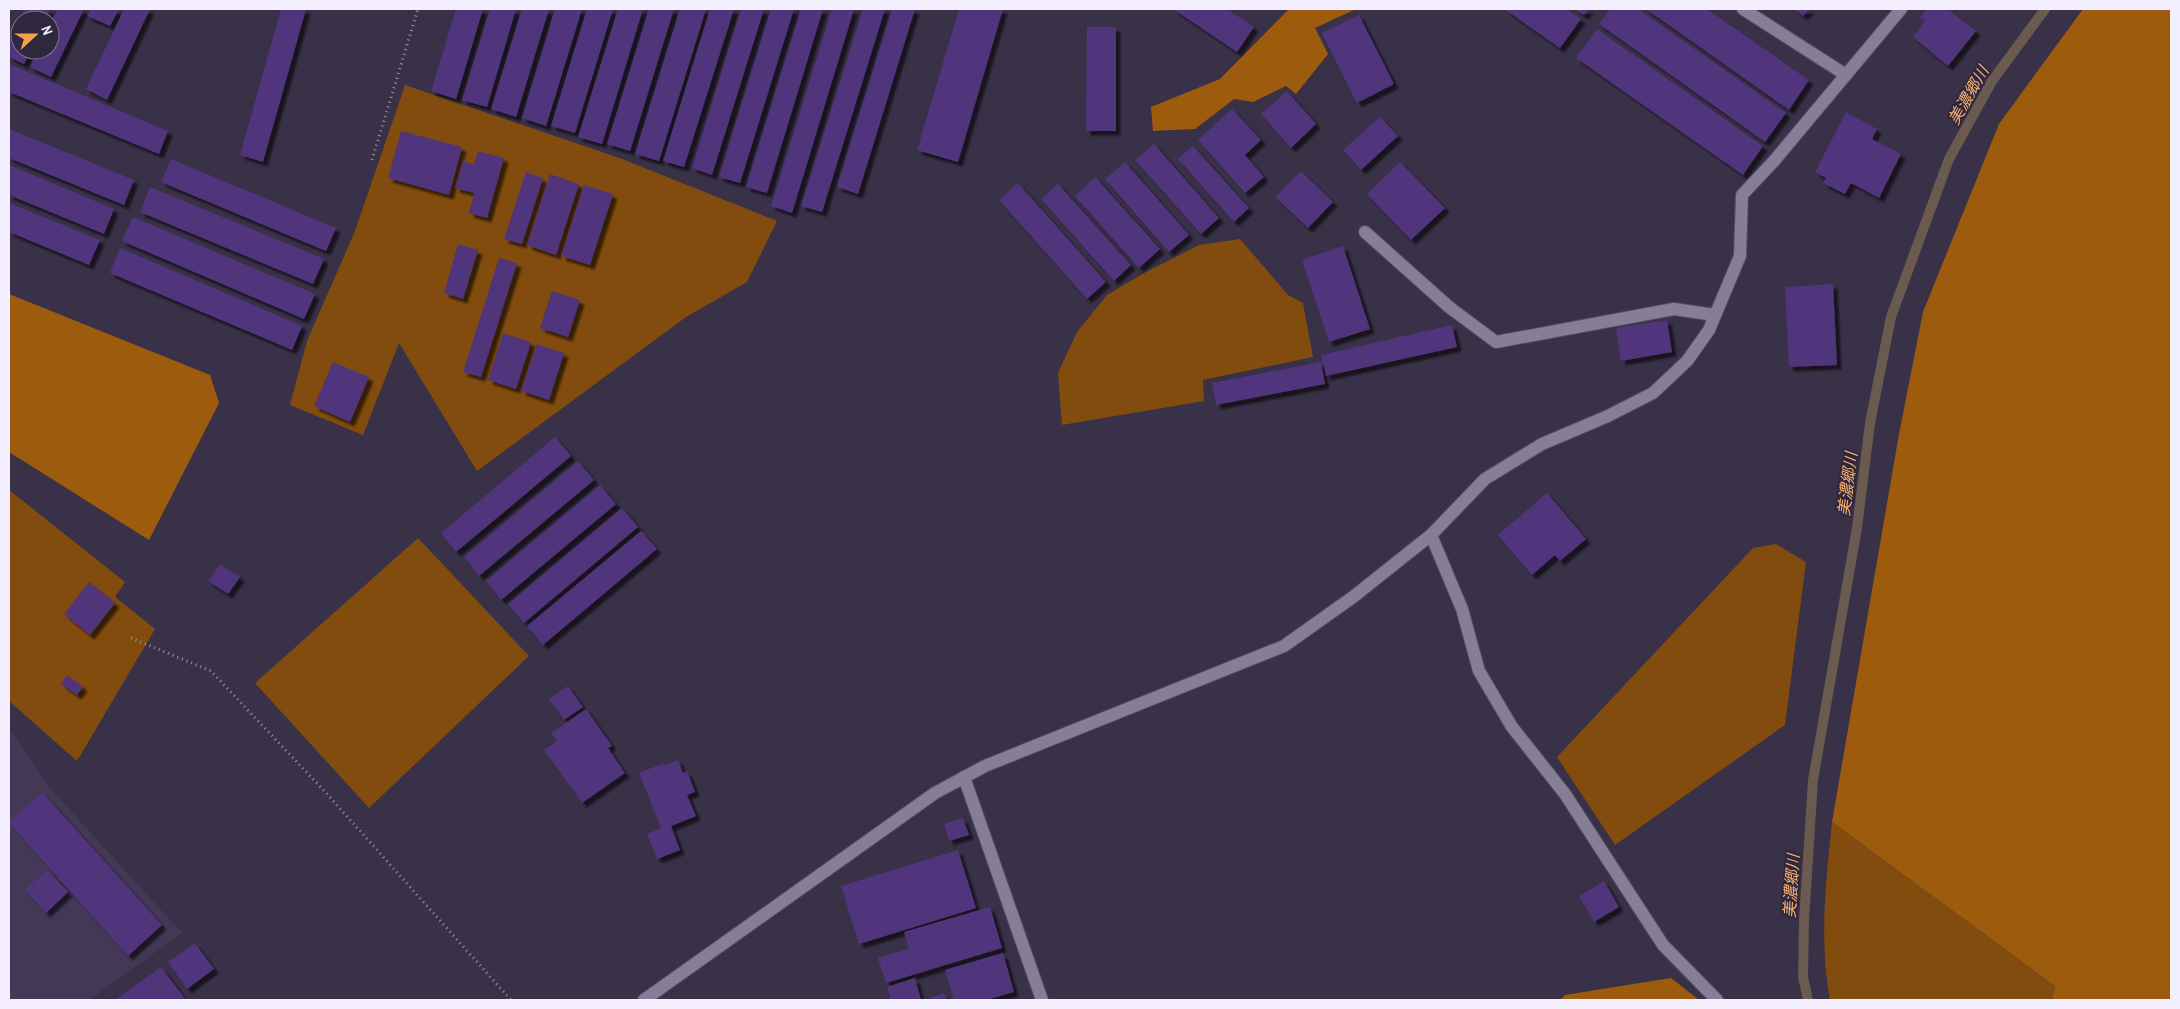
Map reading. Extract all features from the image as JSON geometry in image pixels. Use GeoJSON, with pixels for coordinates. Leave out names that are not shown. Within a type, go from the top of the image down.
{"type":"FeatureCollection","features":[{"type":"Feature","properties":{"kind":"street"},"geometry":{"type":"LineString","coordinates":[[1743,9],[1846,75]]}},
{"type":"Feature","properties":{"kind":"street"},"geometry":{"type":"LineString","coordinates":[[644,1000],[831,865],[935,793],[985,766],[1120,710],[1284,646],[1353,597],[1432,535],[1485,479],[1542,444],[1608,416],[1653,393],[1687,361],[1709,330],[1740,256],[1742,194],[1774,161],[1902,9]]}},
{"type":"Feature","properties":{"kind":"street"},"geometry":{"type":"LineString","coordinates":[[1365,232],[1449,307],[1496,342],[1674,309],[1715,315]]}},
{"type":"Feature","properties":{"kind":"street"},"geometry":{"type":"LineString","coordinates":[[1432,535],[1462,609],[1479,671],[1512,728],[1565,794],[1663,944],[1717,1000]]}},
{"type":"Feature","properties":{"kind":"street"},"geometry":{"type":"LineString","coordinates":[[964,777],[1042,1000]]}},
{"type":"Feature","properties":{"kind":"path"},"geometry":{"type":"LineString","coordinates":[[372,160],[418,9]]}},
{"type":"Feature","properties":{"kind":"path"},"geometry":{"type":"LineString","coordinates":[[131,638],[211,671],[327,794],[511,1000]]}},
{"type":"Feature","properties":{"kind":"shaded area"},"geometry":{"type":"Polygon","coordinates":[[[1289,9],[1356,9],[1315,28],[1328,54],[1296,94],[1286,86],[1253,102],[1234,99],[1195,129],[1153,131],[1151,107],[1220,79],[1289,9]]]}},
{"type":"Feature","properties":{"kind":"shaded area"},"geometry":{"type":"Polygon","coordinates":[[[2083,9],[2171,9],[2171,1000],[2052,1000],[2055,986],[1832,822],[1899,434],[1923,312],[1999,124],[2083,9]]]}},
{"type":"Feature","properties":{"kind":"shaded area"},"geometry":{"type":"Polygon","coordinates":[[[405,85],[622,159],[777,221],[747,282],[686,317],[477,471],[399,343],[363,435],[290,405],[307,341],[355,231],[405,85]]]}},
{"type":"Feature","properties":{"kind":"shaded area"},"geometry":{"type":"Polygon","coordinates":[[[1240,239],[1288,295],[1303,303],[1313,357],[1203,380],[1204,401],[1062,425],[1058,373],[1077,332],[1107,295],[1144,273],[1199,245],[1240,239]]]}},
{"type":"Feature","properties":{"kind":"shaded area"},"geometry":{"type":"Polygon","coordinates":[[[9,294],[210,375],[219,403],[149,540],[9,452],[9,294]]]}},
{"type":"Feature","properties":{"kind":"shaded area"},"geometry":{"type":"Polygon","coordinates":[[[9,490],[125,582],[115,597],[155,629],[77,761],[9,701],[9,490]]]}},
{"type":"Feature","properties":{"kind":"shaded area"},"geometry":{"type":"Polygon","coordinates":[[[418,538],[529,656],[369,808],[255,683],[418,538]]]}},
{"type":"Feature","properties":{"kind":"shaded area"},"geometry":{"type":"Polygon","coordinates":[[[1776,544],[1806,562],[1785,725],[1615,845],[1557,757],[1753,548],[1776,544]]]}},
{"type":"Feature","properties":{"kind":"shaded area"},"geometry":{"type":"Polygon","coordinates":[[[9,730],[16,737],[49,787],[182,933],[89,1000],[9,1000],[9,730]]]}},
{"type":"Feature","properties":{"kind":"shaded area"},"geometry":{"type":"Polygon","coordinates":[[[1832,822],[2055,986],[2052,1000],[1830,1000],[1824,933],[1832,822]]]}},
{"type":"Feature","properties":{"kind":"shaded area"},"geometry":{"type":"Polygon","coordinates":[[[1671,978],[1699,1000],[1560,1000],[1565,995],[1671,978]]]}},
{"type":"Feature","properties":{"kind":"building"},"geometry":{"type":"Polygon","coordinates":[[[25,9],[50,9],[50,10],[25,9]]]}},
{"type":"Feature","properties":{"kind":"building"},"geometry":{"type":"Polygon","coordinates":[[[84,9],[60,58],[60,10],[58,10],[84,9]]]}},
{"type":"Feature","properties":{"kind":"building"},"geometry":{"type":"Polygon","coordinates":[[[91,9],[119,9],[110,26],[87,16],[91,9]]]}},
{"type":"Feature","properties":{"kind":"building"},"geometry":{"type":"Polygon","coordinates":[[[124,9],[150,9],[107,100],[86,89],[124,9]]]}},
{"type":"Feature","properties":{"kind":"building"},"geometry":{"type":"Polygon","coordinates":[[[281,9],[306,9],[263,162],[240,155],[281,9]]]}},
{"type":"Feature","properties":{"kind":"building"},"geometry":{"type":"Polygon","coordinates":[[[456,9],[483,9],[456,99],[431,91],[456,9]]]}},
{"type":"Feature","properties":{"kind":"building"},"geometry":{"type":"Polygon","coordinates":[[[490,9],[516,9],[487,107],[462,100],[490,9]]]}},
{"type":"Feature","properties":{"kind":"building"},"geometry":{"type":"Polygon","coordinates":[[[522,9],[549,9],[516,117],[491,109],[522,9]]]}},
{"type":"Feature","properties":{"kind":"building"},"geometry":{"type":"Polygon","coordinates":[[[555,9],[582,9],[546,126],[522,118],[555,9]]]}},
{"type":"Feature","properties":{"kind":"building"},"geometry":{"type":"Polygon","coordinates":[[[587,9],[613,9],[575,133],[551,126],[587,9]]]}},
{"type":"Feature","properties":{"kind":"building"},"geometry":{"type":"Polygon","coordinates":[[[618,9],[643,9],[602,144],[578,137],[618,9]]]}},
{"type":"Feature","properties":{"kind":"building"},"geometry":{"type":"Polygon","coordinates":[[[649,9],[674,9],[630,151],[607,144],[649,9]]]}},
{"type":"Feature","properties":{"kind":"building"},"geometry":{"type":"Polygon","coordinates":[[[680,9],[706,9],[659,161],[635,154],[680,9]]]}},
{"type":"Feature","properties":{"kind":"building"},"geometry":{"type":"Polygon","coordinates":[[[710,9],[734,9],[684,167],[663,161],[710,9]]]}},
{"type":"Feature","properties":{"kind":"building"},"geometry":{"type":"Polygon","coordinates":[[[741,9],[764,9],[712,175],[692,168],[741,9]]]}},
{"type":"Feature","properties":{"kind":"building"},"geometry":{"type":"Polygon","coordinates":[[[771,9],[794,9],[740,183],[719,177],[771,9]]]}},
{"type":"Feature","properties":{"kind":"building"},"geometry":{"type":"Polygon","coordinates":[[[801,9],[823,9],[767,193],[746,187],[801,9]]]}},
{"type":"Feature","properties":{"kind":"building"},"geometry":{"type":"Polygon","coordinates":[[[832,9],[854,9],[792,213],[771,206],[832,9]]]}},
{"type":"Feature","properties":{"kind":"building"},"geometry":{"type":"Polygon","coordinates":[[[863,9],[885,9],[822,212],[801,206],[863,9]]]}},
{"type":"Feature","properties":{"kind":"building"},"geometry":{"type":"Polygon","coordinates":[[[892,9],[915,9],[858,194],[837,187],[892,9]]]}},
{"type":"Feature","properties":{"kind":"building"},"geometry":{"type":"Polygon","coordinates":[[[959,9],[1003,9],[958,162],[917,150],[959,9]]]}},
{"type":"Feature","properties":{"kind":"building"},"geometry":{"type":"Polygon","coordinates":[[[1173,9],[1227,9],[1254,27],[1237,52],[1173,9]]]}},
{"type":"Feature","properties":{"kind":"building"},"geometry":{"type":"Polygon","coordinates":[[[1504,9],[1566,9],[1581,19],[1560,48],[1504,9]]]}},
{"type":"Feature","properties":{"kind":"building"},"geometry":{"type":"Polygon","coordinates":[[[1574,9],[1589,9],[1584,15],[1574,9]]]}},
{"type":"Feature","properties":{"kind":"building"},"geometry":{"type":"Polygon","coordinates":[[[1610,9],[1638,9],[1786,113],[1765,142],[1599,24],[1610,9]]]}},
{"type":"Feature","properties":{"kind":"building"},"geometry":{"type":"Polygon","coordinates":[[[1646,9],[1707,9],[1809,80],[1789,110],[1646,9]]]}},
{"type":"Feature","properties":{"kind":"building"},"geometry":{"type":"Polygon","coordinates":[[[1795,9],[1810,9],[1803,16],[1795,9]]]}},
{"type":"Feature","properties":{"kind":"building"},"geometry":{"type":"Polygon","coordinates":[[[1927,9],[1948,9],[1976,31],[1948,66],[1913,37],[1925,21],[1920,17],[1927,9]]]}},
{"type":"Feature","properties":{"kind":"building"},"geometry":{"type":"Polygon","coordinates":[[[1359,15],[1394,84],[1357,103],[1322,33],[1359,15]]]}},
{"type":"Feature","properties":{"kind":"building"},"geometry":{"type":"Polygon","coordinates":[[[1087,27],[1116,27],[1116,131],[1086,131],[1087,27]]]}},
{"type":"Feature","properties":{"kind":"building"},"geometry":{"type":"Polygon","coordinates":[[[1597,29],[1763,146],[1743,175],[1576,58],[1597,29]]]}},
{"type":"Feature","properties":{"kind":"building"},"geometry":{"type":"Polygon","coordinates":[[[10,40],[10,57],[9,57],[10,40]]]}},
{"type":"Feature","properties":{"kind":"building"},"geometry":{"type":"Polygon","coordinates":[[[15,60],[26,60],[24,64],[15,60]]]}},
{"type":"Feature","properties":{"kind":"building"},"geometry":{"type":"Polygon","coordinates":[[[33,60],[59,60],[51,77],[30,67],[33,60]]]}},
{"type":"Feature","properties":{"kind":"building"},"geometry":{"type":"Polygon","coordinates":[[[9,64],[168,131],[159,154],[9,92],[9,64]]]}},
{"type":"Feature","properties":{"kind":"building"},"geometry":{"type":"Polygon","coordinates":[[[1287,91],[1316,124],[1291,148],[1261,114],[1287,91]]]}},
{"type":"Feature","properties":{"kind":"building"},"geometry":{"type":"Polygon","coordinates":[[[1232,109],[1261,140],[1245,155],[1264,177],[1245,193],[1198,140],[1232,109]]]}},
{"type":"Feature","properties":{"kind":"building"},"geometry":{"type":"Polygon","coordinates":[[[1846,112],[1877,129],[1872,139],[1901,154],[1879,198],[1851,183],[1845,194],[1823,183],[1826,178],[1815,172],[1846,112]]]}},
{"type":"Feature","properties":{"kind":"building"},"geometry":{"type":"Polygon","coordinates":[[[1380,117],[1398,136],[1361,170],[1343,150],[1380,117]]]}},
{"type":"Feature","properties":{"kind":"building"},"geometry":{"type":"Polygon","coordinates":[[[9,129],[134,180],[124,205],[9,158],[9,129]]]}},
{"type":"Feature","properties":{"kind":"building"},"geometry":{"type":"Polygon","coordinates":[[[401,131],[462,147],[449,195],[388,178],[401,131]]]}},
{"type":"Feature","properties":{"kind":"building"},"geometry":{"type":"Polygon","coordinates":[[[1154,144],[1219,218],[1201,234],[1135,160],[1154,144]]]}},
{"type":"Feature","properties":{"kind":"building"},"geometry":{"type":"Polygon","coordinates":[[[1193,146],[1249,208],[1234,222],[1178,159],[1193,146]]]}},
{"type":"Feature","properties":{"kind":"building"},"geometry":{"type":"Polygon","coordinates":[[[478,151],[504,158],[487,218],[469,213],[474,193],[455,188],[463,161],[474,164],[478,151]]]}},
{"type":"Feature","properties":{"kind":"building"},"geometry":{"type":"Polygon","coordinates":[[[171,159],[336,228],[326,251],[161,182],[171,159]]]}},
{"type":"Feature","properties":{"kind":"building"},"geometry":{"type":"Polygon","coordinates":[[[1125,162],[1189,235],[1169,252],[1105,179],[1125,162]]]}},
{"type":"Feature","properties":{"kind":"building"},"geometry":{"type":"Polygon","coordinates":[[[1400,162],[1445,208],[1411,240],[1367,194],[1400,162]]]}},
{"type":"Feature","properties":{"kind":"building"},"geometry":{"type":"Polygon","coordinates":[[[9,165],[114,209],[104,234],[9,195],[9,165]]]}},
{"type":"Feature","properties":{"kind":"building"},"geometry":{"type":"Polygon","coordinates":[[[1301,171],[1333,202],[1308,228],[1275,197],[1301,171]]]}},
{"type":"Feature","properties":{"kind":"building"},"geometry":{"type":"Polygon","coordinates":[[[526,172],[543,178],[522,244],[504,239],[526,172]]]}},
{"type":"Feature","properties":{"kind":"building"},"geometry":{"type":"Polygon","coordinates":[[[550,174],[579,184],[556,255],[527,245],[550,174]]]}},
{"type":"Feature","properties":{"kind":"building"},"geometry":{"type":"Polygon","coordinates":[[[1095,177],[1160,249],[1139,268],[1075,196],[1095,177]]]}},
{"type":"Feature","properties":{"kind":"building"},"geometry":{"type":"Polygon","coordinates":[[[1018,183],[1106,282],[1087,299],[999,200],[1018,183]]]}},
{"type":"Feature","properties":{"kind":"building"},"geometry":{"type":"Polygon","coordinates":[[[1058,184],[1131,265],[1114,281],[1041,199],[1058,184]]]}},
{"type":"Feature","properties":{"kind":"building"},"geometry":{"type":"Polygon","coordinates":[[[584,185],[613,194],[590,265],[561,256],[584,185]]]}},
{"type":"Feature","properties":{"kind":"building"},"geometry":{"type":"Polygon","coordinates":[[[150,187],[324,259],[313,284],[140,212],[150,187]]]}},
{"type":"Feature","properties":{"kind":"building"},"geometry":{"type":"Polygon","coordinates":[[[9,203],[100,240],[89,265],[9,232],[9,203]]]}},
{"type":"Feature","properties":{"kind":"building"},"geometry":{"type":"Polygon","coordinates":[[[133,217],[315,294],[304,319],[122,241],[133,217]]]}},
{"type":"Feature","properties":{"kind":"building"},"geometry":{"type":"Polygon","coordinates":[[[458,244],[478,250],[463,299],[444,293],[458,244]]]}},
{"type":"Feature","properties":{"kind":"building"},"geometry":{"type":"Polygon","coordinates":[[[1343,246],[1370,329],[1329,342],[1302,260],[1343,246]]]}},
{"type":"Feature","properties":{"kind":"building"},"geometry":{"type":"Polygon","coordinates":[[[120,248],[302,326],[292,350],[110,273],[120,248]]]}},
{"type":"Feature","properties":{"kind":"building"},"geometry":{"type":"Polygon","coordinates":[[[499,258],[517,263],[481,377],[463,372],[499,258]]]}},
{"type":"Feature","properties":{"kind":"building"},"geometry":{"type":"Polygon","coordinates":[[[1833,284],[1837,365],[1789,367],[1785,287],[1833,284]]]}},
{"type":"Feature","properties":{"kind":"building"},"geometry":{"type":"Polygon","coordinates":[[[552,291],[580,300],[568,337],[540,328],[552,291]]]}},
{"type":"Feature","properties":{"kind":"building"},"geometry":{"type":"Polygon","coordinates":[[[1667,320],[1672,352],[1621,361],[1616,328],[1667,320]]]}},
{"type":"Feature","properties":{"kind":"building"},"geometry":{"type":"Polygon","coordinates":[[[1452,325],[1457,347],[1326,376],[1321,355],[1452,325]]]}},
{"type":"Feature","properties":{"kind":"building"},"geometry":{"type":"Polygon","coordinates":[[[503,333],[531,342],[516,389],[488,380],[503,333]]]}},
{"type":"Feature","properties":{"kind":"building"},"geometry":{"type":"Polygon","coordinates":[[[537,344],[564,353],[549,400],[521,391],[537,344]]]}},
{"type":"Feature","properties":{"kind":"building"},"geometry":{"type":"Polygon","coordinates":[[[333,362],[369,377],[350,422],[314,406],[333,362]]]}},
{"type":"Feature","properties":{"kind":"building"},"geometry":{"type":"Polygon","coordinates":[[[1321,362],[1325,384],[1216,405],[1212,383],[1321,362]]]}},
{"type":"Feature","properties":{"kind":"building"},"geometry":{"type":"Polygon","coordinates":[[[555,437],[571,456],[456,552],[441,533],[555,437]]]}},
{"type":"Feature","properties":{"kind":"building"},"geometry":{"type":"Polygon","coordinates":[[[578,461],[594,480],[479,576],[464,557],[578,461]]]}},
{"type":"Feature","properties":{"kind":"building"},"geometry":{"type":"Polygon","coordinates":[[[600,485],[616,504],[501,600],[486,581],[600,485]]]}},
{"type":"Feature","properties":{"kind":"building"},"geometry":{"type":"Polygon","coordinates":[[[1547,493],[1586,539],[1560,561],[1555,555],[1532,575],[1498,535],[1547,493]]]}},
{"type":"Feature","properties":{"kind":"building"},"geometry":{"type":"Polygon","coordinates":[[[622,508],[638,527],[524,623],[508,604],[622,508]]]}},
{"type":"Feature","properties":{"kind":"building"},"geometry":{"type":"Polygon","coordinates":[[[641,531],[657,549],[543,645],[527,626],[641,531]]]}},
{"type":"Feature","properties":{"kind":"building"},"geometry":{"type":"Polygon","coordinates":[[[220,564],[240,577],[228,594],[208,581],[220,564]]]}},
{"type":"Feature","properties":{"kind":"building"},"geometry":{"type":"Polygon","coordinates":[[[89,582],[115,603],[90,635],[64,614],[89,582]]]}},
{"type":"Feature","properties":{"kind":"building"},"geometry":{"type":"Polygon","coordinates":[[[67,675],[83,687],[77,695],[61,684],[67,675]]]}},
{"type":"Feature","properties":{"kind":"building"},"geometry":{"type":"Polygon","coordinates":[[[568,686],[583,707],[564,720],[549,699],[568,686]]]}},
{"type":"Feature","properties":{"kind":"building"},"geometry":{"type":"Polygon","coordinates":[[[586,709],[612,746],[608,748],[625,773],[582,803],[544,750],[557,741],[551,733],[586,709]]]}},
{"type":"Feature","properties":{"kind":"building"},"geometry":{"type":"Polygon","coordinates":[[[678,760],[683,773],[687,771],[695,792],[687,795],[696,816],[671,826],[680,850],[657,859],[647,834],[661,828],[639,773],[664,763],[665,765],[678,760]]]}},
{"type":"Feature","properties":{"kind":"building"},"geometry":{"type":"Polygon","coordinates":[[[42,792],[162,925],[128,956],[9,823],[42,792]]]}},
{"type":"Feature","properties":{"kind":"building"},"geometry":{"type":"Polygon","coordinates":[[[963,818],[969,835],[949,841],[944,824],[963,818]]]}},
{"type":"Feature","properties":{"kind":"building"},"geometry":{"type":"Polygon","coordinates":[[[958,850],[976,908],[859,944],[841,886],[958,850]]]}},
{"type":"Feature","properties":{"kind":"building"},"geometry":{"type":"Polygon","coordinates":[[[47,870],[68,892],[46,913],[25,890],[47,870]]]}},
{"type":"Feature","properties":{"kind":"building"},"geometry":{"type":"Polygon","coordinates":[[[1604,881],[1619,907],[1594,922],[1579,896],[1604,881]]]}},
{"type":"Feature","properties":{"kind":"building"},"geometry":{"type":"Polygon","coordinates":[[[990,907],[1002,948],[886,983],[878,958],[909,949],[904,932],[990,907]]]}},
{"type":"Feature","properties":{"kind":"building"},"geometry":{"type":"Polygon","coordinates":[[[195,943],[214,969],[187,989],[168,962],[195,943]]]}},
{"type":"Feature","properties":{"kind":"building"},"geometry":{"type":"Polygon","coordinates":[[[1003,953],[1014,992],[986,1000],[954,1000],[945,970],[1003,953]]]}},
{"type":"Feature","properties":{"kind":"building"},"geometry":{"type":"Polygon","coordinates":[[[161,967],[186,1000],[115,1000],[161,967]]]}},
{"type":"Feature","properties":{"kind":"building"},"geometry":{"type":"Polygon","coordinates":[[[915,978],[921,1000],[891,1000],[887,987],[915,978]]]}},
{"type":"Feature","properties":{"kind":"building"},"geometry":{"type":"Polygon","coordinates":[[[944,993],[947,1000],[926,1000],[944,993]]]}},
{"type":"Feature","properties":{"kind":"waterway","name":"美濃郷川"},"geometry":{"type":"LineString","coordinates":[[1808,1000],[1803,977],[1804,920],[1813,780],[1857,528],[1870,423],[1891,317],[1949,159],[1992,81],[2045,9]]}}]}
